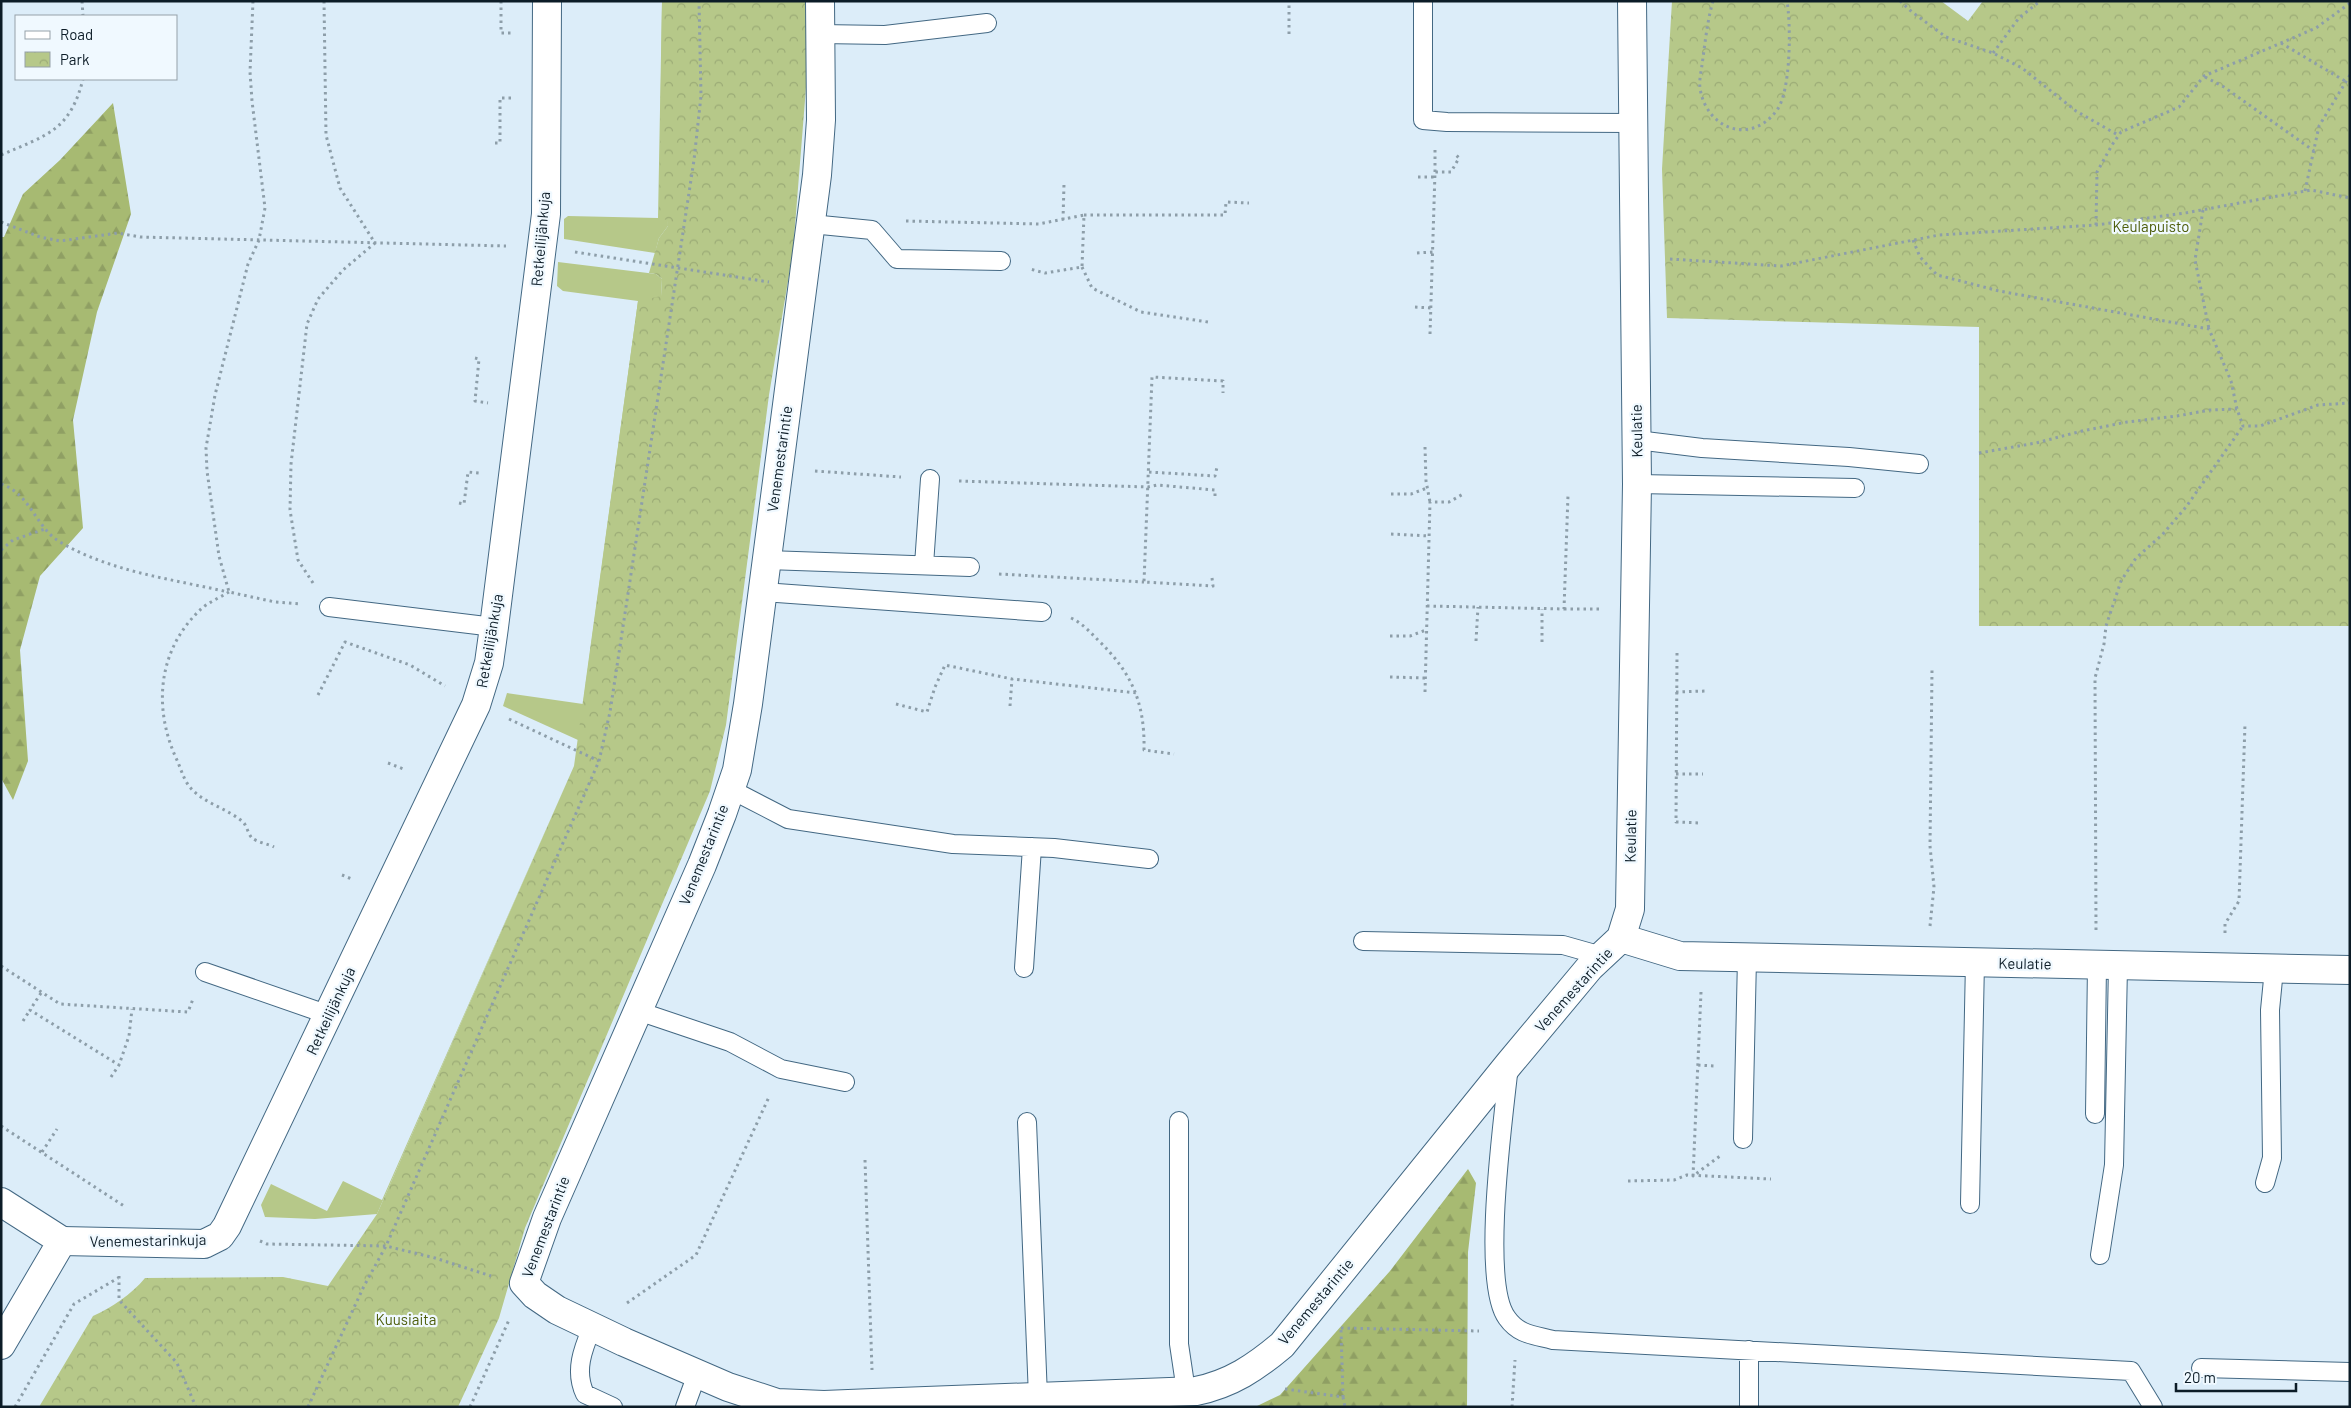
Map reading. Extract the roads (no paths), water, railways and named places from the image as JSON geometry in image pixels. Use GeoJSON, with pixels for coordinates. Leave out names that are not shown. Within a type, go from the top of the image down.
{"type":"FeatureCollection","features":[{"type":"Feature","properties":{"kind":"street","name":"Retkeilijänkuja"},"geometry":{"type":"LineString","coordinates":[[227,1226],[476,704],[489,662],[546,214],[547,1]]}},
{"type":"Feature","properties":{"kind":"street","name":"Venemestarintie"},"geometry":{"type":"LineString","coordinates":[[820,1],[821,120],[811,224],[748,704],[736,770],[702,865],[547,1218],[524,1283],[535,1295],[557,1310],[592,1327],[728,1387],[777,1403],[824,1406],[1186,1391],[1216,1386],[1238,1378],[1282,1345],[1298,1328],[1509,1064],[1611,947]]}},
{"type":"Feature","properties":{"kind":"street","name":"Keulatie"},"geometry":{"type":"LineString","coordinates":[[1632,1],[1637,484],[1630,910],[1611,947],[1702,957],[2350,970]]}},
{"type":"Feature","properties":{"kind":"street"},"geometry":{"type":"LineString","coordinates":[[1,1202],[62,1241],[1,1345]]}},
{"type":"Feature","properties":{"kind":"street","name":"Venemestarinkuja"},"geometry":{"type":"LineString","coordinates":[[62,1241],[204,1244],[220,1236],[227,1226]]}},
{"type":"Feature","properties":{"kind":"lane"},"geometry":{"type":"LineString","coordinates":[[1423,1],[1423,120],[1447,122],[1634,124]]}},
{"type":"Feature","properties":{"kind":"lane"},"geometry":{"type":"LineString","coordinates":[[820,34],[886,35],[987,23]]}},
{"type":"Feature","properties":{"kind":"lane"},"geometry":{"type":"LineString","coordinates":[[811,224],[872,230],[898,259],[1001,260]]}},
{"type":"Feature","properties":{"kind":"lane"},"geometry":{"type":"LineString","coordinates":[[1637,440],[1702,448],[1849,456],[1919,464]]}},
{"type":"Feature","properties":{"kind":"lane"},"geometry":{"type":"LineString","coordinates":[[924,565],[930,479]]}},
{"type":"Feature","properties":{"kind":"lane"},"geometry":{"type":"LineString","coordinates":[[1637,484],[1855,488]]}},
{"type":"Feature","properties":{"kind":"lane"},"geometry":{"type":"LineString","coordinates":[[767,560],[970,567]]}},
{"type":"Feature","properties":{"kind":"lane"},"geometry":{"type":"LineString","coordinates":[[763,592],[1042,612]]}},
{"type":"Feature","properties":{"kind":"lane"},"geometry":{"type":"LineString","coordinates":[[329,607],[494,627]]}},
{"type":"Feature","properties":{"kind":"lane"},"geometry":{"type":"LineString","coordinates":[[730,789],[788,819],[953,844],[1032,847],[1149,859]]}},
{"type":"Feature","properties":{"kind":"lane"},"geometry":{"type":"LineString","coordinates":[[1024,968],[1032,847]]}},
{"type":"Feature","properties":{"kind":"lane"},"geometry":{"type":"LineString","coordinates":[[1363,941],[1611,947]]}},
{"type":"Feature","properties":{"kind":"lane"},"geometry":{"type":"LineString","coordinates":[[1742,1139],[1747,958]]}},
{"type":"Feature","properties":{"kind":"lane"},"geometry":{"type":"LineString","coordinates":[[1970,1204],[1975,962]]}},
{"type":"Feature","properties":{"kind":"lane"},"geometry":{"type":"LineString","coordinates":[[2095,1114],[2107,965]]}},
{"type":"Feature","properties":{"kind":"lane"},"geometry":{"type":"LineString","coordinates":[[2100,1255],[2114,1165],[2107,965]]}},
{"type":"Feature","properties":{"kind":"lane"},"geometry":{"type":"LineString","coordinates":[[2266,1183],[2272,1158],[2270,1010],[2274,969]]}},
{"type":"Feature","properties":{"kind":"lane"},"geometry":{"type":"LineString","coordinates":[[205,972],[329,1015]]}},
{"type":"Feature","properties":{"kind":"lane"},"geometry":{"type":"LineString","coordinates":[[638,1011],[730,1042],[781,1069],[845,1082]]}},
{"type":"Feature","properties":{"kind":"lane"},"geometry":{"type":"LineString","coordinates":[[1509,1064],[1496,1209],[1494,1262],[1498,1300],[1506,1317],[1519,1332],[1553,1340],[2131,1371],[2153,1407]]}},
{"type":"Feature","properties":{"kind":"lane"},"geometry":{"type":"LineString","coordinates":[[1179,1121],[1179,1344],[1186,1391]]}},
{"type":"Feature","properties":{"kind":"lane"},"geometry":{"type":"LineString","coordinates":[[1027,1122],[1038,1397]]}},
{"type":"Feature","properties":{"kind":"lane"},"geometry":{"type":"LineString","coordinates":[[592,1327],[580,1355],[580,1385],[585,1394],[613,1407]]}},
{"type":"Feature","properties":{"kind":"lane"},"geometry":{"type":"LineString","coordinates":[[1748,1407],[1749,1350]]}},
{"type":"Feature","properties":{"kind":"lane"},"geometry":{"type":"LineString","coordinates":[[2201,1368],[2350,1372]]}},
{"type":"Feature","properties":{"kind":"lane"},"geometry":{"type":"LineString","coordinates":[[685,1407],[697,1374]]}},
{"type":"Feature","properties":{"kind":"park label","name":"Keulapuisto"},"geometry":{"type":"Point","coordinates":[2151,227]}},
{"type":"Feature","properties":{"kind":"park label","name":"Kuusiaita"},"geometry":{"type":"Point","coordinates":[406,1320]}}]}
